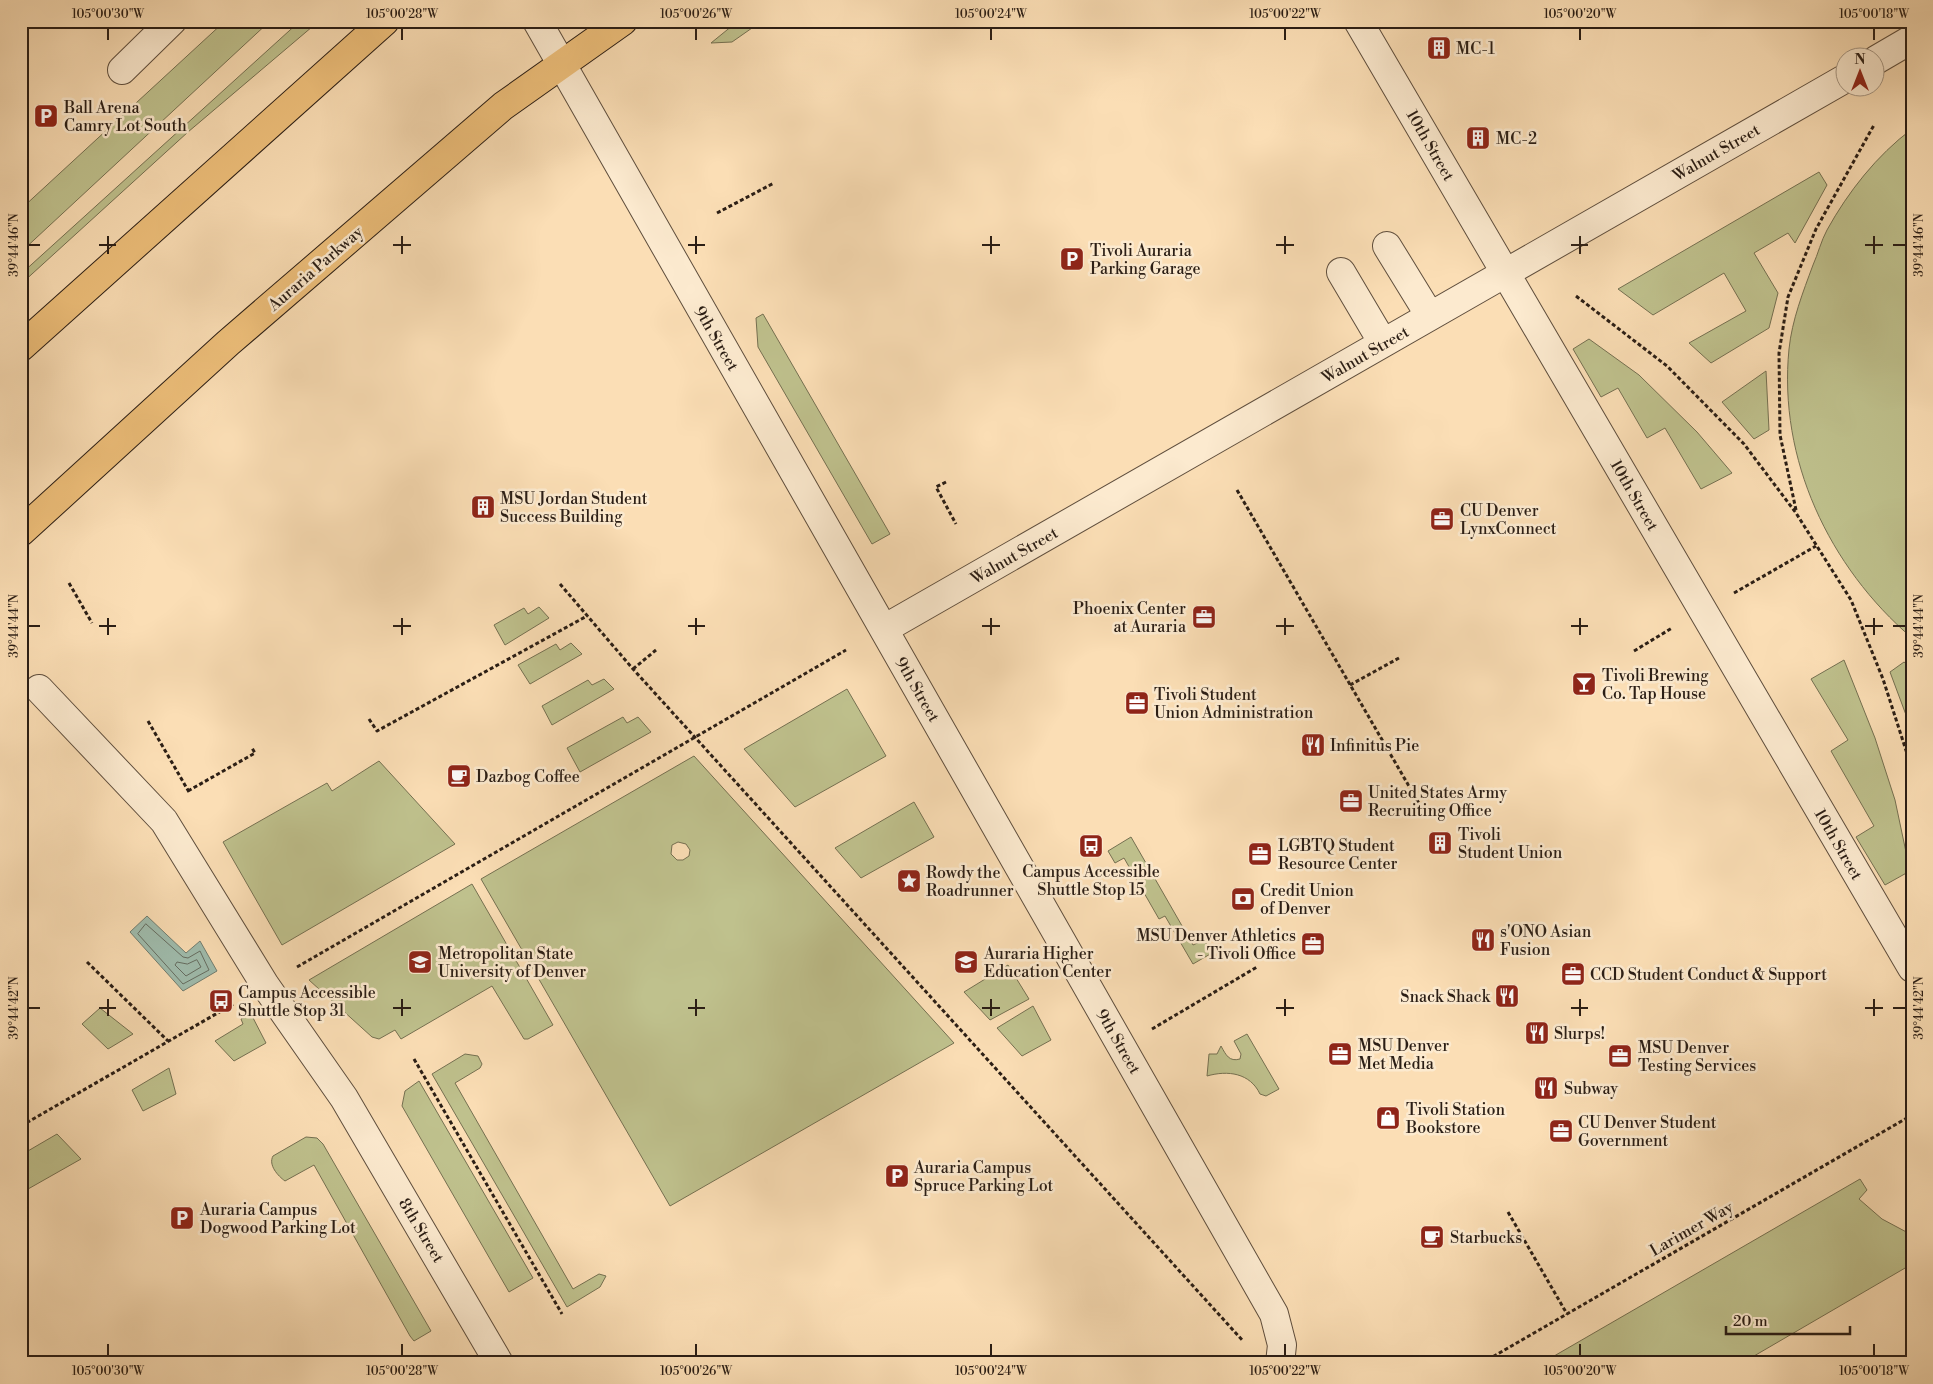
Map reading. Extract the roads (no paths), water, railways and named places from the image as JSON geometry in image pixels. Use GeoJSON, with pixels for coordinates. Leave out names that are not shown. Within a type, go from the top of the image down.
{"type":"FeatureCollection","features":[{"type":"Feature","properties":{"kind":"main road"},"geometry":{"type":"LineString","coordinates":[[21,348],[385,21]]}},
{"type":"Feature","properties":{"kind":"main road","name":"Auraria Parkway"},"geometry":{"type":"LineString","coordinates":[[21,532],[243,330],[503,106],[623,21]]}},
{"type":"Feature","properties":{"kind":"street"},"geometry":{"type":"LineString","coordinates":[[122,70],[159,21]]}},
{"type":"Feature","properties":{"kind":"street"},"geometry":{"type":"LineString","coordinates":[[122,70],[167,21]]}},
{"type":"Feature","properties":{"kind":"street"},"geometry":{"type":"LineString","coordinates":[[122,70],[172,21]]}},
{"type":"Feature","properties":{"kind":"street","name":"9th Street"},"geometry":{"type":"LineString","coordinates":[[537,21],[1274,1314],[1282,1345],[1280,1363]]}},
{"type":"Feature","properties":{"kind":"street","name":"10th Street"},"geometry":{"type":"LineString","coordinates":[[1358,21],[1912,968]]}},
{"type":"Feature","properties":{"kind":"street"},"geometry":{"type":"LineString","coordinates":[[1886,54],[1912,39]]}},
{"type":"Feature","properties":{"kind":"street","name":"Walnut Street"},"geometry":{"type":"LineString","coordinates":[[884,630],[1836,84]]}},
{"type":"Feature","properties":{"kind":"street"},"geometry":{"type":"LineString","coordinates":[[1387,246],[1430,316]]}},
{"type":"Feature","properties":{"kind":"street"},"geometry":{"type":"LineString","coordinates":[[1342,272],[1383,343]]}},
{"type":"Feature","properties":{"kind":"street","name":"8th Street"},"geometry":{"type":"LineString","coordinates":[[39,689],[164,821],[265,985],[344,1098],[499,1363]]}},
{"type":"Feature","properties":{"kind":"water"},"geometry":{"type":"Polygon","coordinates":[[[147,916],[186,953],[200,941],[217,971],[183,991],[130,932],[147,916]]]}},
{"type":"Feature","properties":{"kind":"place","name":"MC-1"},"geometry":{"type":"Point","coordinates":[1439,48]}},
{"type":"Feature","properties":{"kind":"place","name":"Ball Arena Camry Lot South"},"geometry":{"type":"Point","coordinates":[46,116]}},
{"type":"Feature","properties":{"kind":"place","name":"MC-2"},"geometry":{"type":"Point","coordinates":[1478,138]}},
{"type":"Feature","properties":{"kind":"place","name":"Tivoli Auraria Parking Garage"},"geometry":{"type":"Point","coordinates":[1072,259]}},
{"type":"Feature","properties":{"kind":"place","name":"MSU Jordan Student Success Building"},"geometry":{"type":"Point","coordinates":[483,507]}},
{"type":"Feature","properties":{"kind":"place","name":"CU Denver LynxConnect"},"geometry":{"type":"Point","coordinates":[1442,519]}},
{"type":"Feature","properties":{"kind":"place","name":"Phoenix Center at Auraria"},"geometry":{"type":"Point","coordinates":[1204,617]}},
{"type":"Feature","properties":{"kind":"place","name":"Tivoli Brewing Co. Tap House"},"geometry":{"type":"Point","coordinates":[1584,684]}},
{"type":"Feature","properties":{"kind":"place","name":"Tivoli Student Union Administration"},"geometry":{"type":"Point","coordinates":[1137,703]}},
{"type":"Feature","properties":{"kind":"place","name":"Infinitus Pie"},"geometry":{"type":"Point","coordinates":[1313,745]}},
{"type":"Feature","properties":{"kind":"place","name":"Dazbog Coffee"},"geometry":{"type":"Point","coordinates":[459,776]}},
{"type":"Feature","properties":{"kind":"place","name":"United States Army Recruiting Office"},"geometry":{"type":"Point","coordinates":[1351,801]}},
{"type":"Feature","properties":{"kind":"place","name":"Tivoli Student Union"},"geometry":{"type":"Point","coordinates":[1440,843]}},
{"type":"Feature","properties":{"kind":"place","name":"Campus Accessible Shuttle Stop 15"},"geometry":{"type":"Point","coordinates":[1091,846]}},
{"type":"Feature","properties":{"kind":"place","name":"LGBTQ Student Resource Center"},"geometry":{"type":"Point","coordinates":[1260,854]}},
{"type":"Feature","properties":{"kind":"place","name":"Rowdy the Roadrunner"},"geometry":{"type":"Point","coordinates":[909,881]}},
{"type":"Feature","properties":{"kind":"place","name":"Credit Union of Denver"},"geometry":{"type":"Point","coordinates":[1243,899]}},
{"type":"Feature","properties":{"kind":"place","name":"s'ONO Asian Fusion"},"geometry":{"type":"Point","coordinates":[1483,940]}},
{"type":"Feature","properties":{"kind":"place","name":"MSU Denver Athletics - Tivoli Office"},"geometry":{"type":"Point","coordinates":[1313,944]}},
{"type":"Feature","properties":{"kind":"place","name":"Metropolitan State University of Denver"},"geometry":{"type":"Point","coordinates":[420,962]}},
{"type":"Feature","properties":{"kind":"place","name":"Auraria Higher Education Center"},"geometry":{"type":"Point","coordinates":[966,962]}},
{"type":"Feature","properties":{"kind":"place","name":"CCD Student Conduct & Support"},"geometry":{"type":"Point","coordinates":[1573,974]}},
{"type":"Feature","properties":{"kind":"place","name":"Snack Shack"},"geometry":{"type":"Point","coordinates":[1507,996]}},
{"type":"Feature","properties":{"kind":"place","name":"Campus Accessible Shuttle Stop 31"},"geometry":{"type":"Point","coordinates":[221,1001]}},
{"type":"Feature","properties":{"kind":"place","name":"Slurps!"},"geometry":{"type":"Point","coordinates":[1537,1033]}},
{"type":"Feature","properties":{"kind":"place","name":"MSU Denver Met Media"},"geometry":{"type":"Point","coordinates":[1340,1054]}},
{"type":"Feature","properties":{"kind":"place","name":"MSU Denver Testing Services"},"geometry":{"type":"Point","coordinates":[1620,1056]}},
{"type":"Feature","properties":{"kind":"place","name":"Subway"},"geometry":{"type":"Point","coordinates":[1546,1088]}},
{"type":"Feature","properties":{"kind":"place","name":"Tivoli Station Bookstore"},"geometry":{"type":"Point","coordinates":[1388,1118]}},
{"type":"Feature","properties":{"kind":"place","name":"CU Denver Student Government"},"geometry":{"type":"Point","coordinates":[1561,1131]}},
{"type":"Feature","properties":{"kind":"place","name":"Auraria Campus Spruce Parking Lot"},"geometry":{"type":"Point","coordinates":[897,1176]}},
{"type":"Feature","properties":{"kind":"place","name":"Auraria Campus Dogwood Parking Lot"},"geometry":{"type":"Point","coordinates":[182,1218]}},
{"type":"Feature","properties":{"kind":"place","name":"Starbucks"},"geometry":{"type":"Point","coordinates":[1432,1237]}}]}
